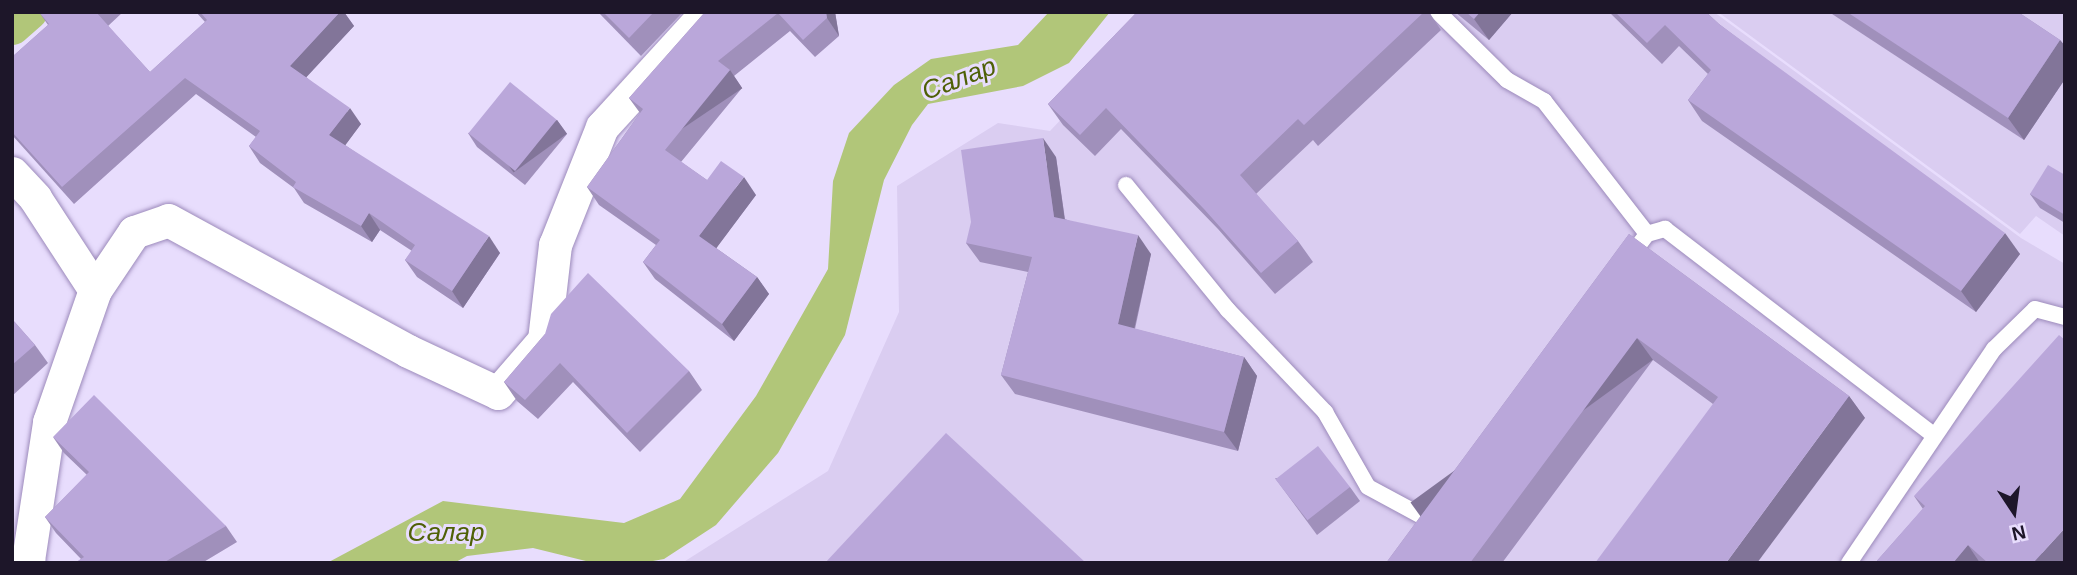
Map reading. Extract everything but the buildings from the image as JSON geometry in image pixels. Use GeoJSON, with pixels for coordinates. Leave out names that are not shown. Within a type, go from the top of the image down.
{"type":"FeatureCollection","features":[{"type":"Feature","properties":{"kind":"street"},"geometry":{"type":"LineString","coordinates":[[26,562],[49,422],[95,290],[134,232],[168,220],[408,351],[498,393],[544,340],[555,245],[602,127],[707,12]]}},
{"type":"Feature","properties":{"kind":"street"},"geometry":{"type":"LineString","coordinates":[[12,173],[35,198],[95,290]]}},
{"type":"Feature","properties":{"kind":"lane"},"geometry":{"type":"LineString","coordinates":[[1438,12],[1507,80],[1544,101],[1647,234]]}},
{"type":"Feature","properties":{"kind":"lane"},"geometry":{"type":"LineString","coordinates":[[1126,185],[1228,310],[1325,412],[1368,487],[1429,527],[1446,506]]}},
{"type":"Feature","properties":{"kind":"lane"},"geometry":{"type":"LineString","coordinates":[[1622,267],[1647,234],[1665,229],[1933,435]]}},
{"type":"Feature","properties":{"kind":"lane"},"geometry":{"type":"LineString","coordinates":[[1849,563],[1867,540],[1933,435],[1994,349],[2035,309],[2065,317]]}},
{"type":"Feature","properties":{"kind":"shaded area"},"geometry":{"type":"Polygon","coordinates":[[[1163,12],[1714,12],[2021,238],[2065,264],[2065,563],[682,563],[828,471],[899,312],[897,186],[998,123],[1050,131],[1163,12]]]}},
{"type":"Feature","properties":{"kind":"shaded area"},"geometry":{"type":"Polygon","coordinates":[[[1718,12],[2065,12],[2065,236],[2036,216],[2020,234],[1718,12]]]}},
{"type":"Feature","properties":{"kind":"water","name":"Салар"},"geometry":{"type":"Polygon","coordinates":[[[1049,12],[1110,12],[1069,63],[1023,86],[928,104],[912,125],[884,180],[845,335],[778,453],[716,525],[664,559],[642,563],[594,563],[533,548],[467,556],[454,563],[327,563],[443,501],[624,523],[680,499],[756,396],[828,269],[833,181],[849,133],[894,85],[931,59],[1018,45],[1049,12]]]}},
{"type":"Feature","properties":{"kind":"waterway","name":"Салар"},"geometry":{"type":"LineString","coordinates":[[12,27],[29,12]]}}]}
